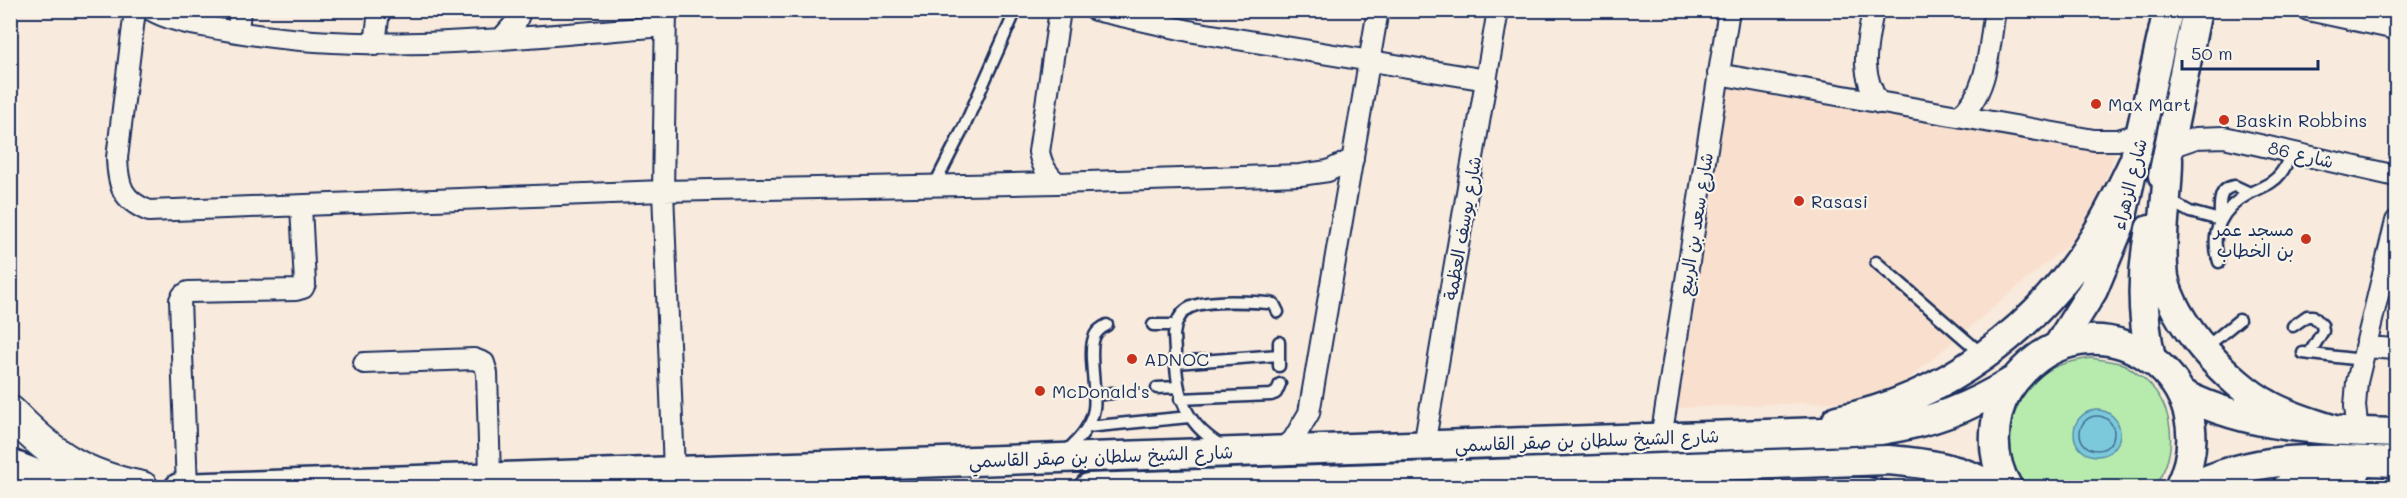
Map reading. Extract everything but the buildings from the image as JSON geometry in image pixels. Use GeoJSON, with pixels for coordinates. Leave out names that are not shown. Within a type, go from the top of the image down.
{"type":"FeatureCollection","features":[{"type":"Feature","properties":{"kind":"main road","name":"شارع الزهراء"},"geometry":{"type":"LineString","coordinates":[[2058,346],[2092,290],[2108,258],[2120,225],[2168,10]]}},
{"type":"Feature","properties":{"kind":"main road","name":"شارع الزهراء"},"geometry":{"type":"LineString","coordinates":[[2151,358],[2143,319],[2143,268],[2154,210],[2169,153],[2197,10]]}},
{"type":"Feature","properties":{"kind":"main road"},"geometry":{"type":"LineString","coordinates":[[1769,434],[1855,417],[1896,403],[1937,384],[1984,356],[2044,304],[2069,274],[2094,238],[2116,199],[2139,145]]}},
{"type":"Feature","properties":{"kind":"main road"},"geometry":{"type":"LineString","coordinates":[[2169,153],[2164,279],[2179,316],[2227,375],[2247,391],[2268,405],[2347,432]]}},
{"type":"Feature","properties":{"kind":"main road"},"geometry":{"type":"LineString","coordinates":[[2008,488],[2002,478],[1995,454],[1995,428],[2001,403],[2013,381],[2033,360],[2058,346],[2090,340],[2122,344],[2151,358],[2169,375],[2182,394],[2191,419],[2192,445],[2187,471],[2179,488]]}},
{"type":"Feature","properties":{"kind":"main road","name":"شارع الشيخ سلطان بن صقر القاسمي"},"geometry":{"type":"LineString","coordinates":[[179,488],[1881,430],[1917,424],[1951,414],[2013,381]]}},
{"type":"Feature","properties":{"kind":"main road"},"geometry":{"type":"LineString","coordinates":[[2182,394],[2210,408],[2283,426],[2347,432],[2397,433]]}},
{"type":"Feature","properties":{"kind":"main road"},"geometry":{"type":"LineString","coordinates":[[10,412],[45,446],[67,461],[116,482],[142,488]]}},
{"type":"Feature","properties":{"kind":"main road"},"geometry":{"type":"LineString","coordinates":[[2189,488],[2211,477],[2253,464],[2296,459],[2396,470]]}},
{"type":"Feature","properties":{"kind":"main road"},"geometry":{"type":"LineString","coordinates":[[1854,461],[1926,479],[1945,488]]}},
{"type":"Feature","properties":{"kind":"main road","name":"شارع الشيخ سلطان بن صقر القاسمي"},"geometry":{"type":"LineString","coordinates":[[1089,488],[1519,480],[1614,469],[1854,461],[1922,462],[1955,469],[1994,488]]}},
{"type":"Feature","properties":{"kind":"main road"},"geometry":{"type":"LineString","coordinates":[[10,464],[49,479],[97,488]]}},
{"type":"Feature","properties":{"kind":"main road"},"geometry":{"type":"LineString","coordinates":[[2288,488],[2396,470]]}},
{"type":"Feature","properties":{"kind":"main road"},"geometry":{"type":"LineString","coordinates":[[571,488],[579,484],[611,481],[641,472]]}},
{"type":"Feature","properties":{"kind":"street"},"geometry":{"type":"LineString","coordinates":[[135,10],[117,158],[120,184],[125,195],[136,205],[149,211],[663,191],[1057,183],[1314,174],[1341,166],[1353,159]]}},
{"type":"Feature","properties":{"kind":"street"},"geometry":{"type":"LineString","coordinates":[[151,10],[171,20],[238,32],[307,42],[375,45],[501,39],[665,18],[663,191],[674,471]]}},
{"type":"Feature","properties":{"kind":"street"},"geometry":{"type":"LineString","coordinates":[[238,32],[240,10]]}},
{"type":"Feature","properties":{"kind":"street"},"geometry":{"type":"LineString","coordinates":[[375,45],[379,10]]}},
{"type":"Feature","properties":{"kind":"street"},"geometry":{"type":"LineString","coordinates":[[501,39],[516,22],[520,10]]}},
{"type":"Feature","properties":{"kind":"street"},"geometry":{"type":"LineString","coordinates":[[1057,183],[1045,170],[1039,152],[1060,10]]}},
{"type":"Feature","properties":{"kind":"street"},"geometry":{"type":"LineString","coordinates":[[1095,10],[1194,32],[1487,80]]}},
{"type":"Feature","properties":{"kind":"street"},"geometry":{"type":"LineString","coordinates":[[1179,10],[1186,24],[1194,32]]}},
{"type":"Feature","properties":{"kind":"street"},"geometry":{"type":"LineString","coordinates":[[1282,450],[1293,440],[1309,413],[1378,10]]}},
{"type":"Feature","properties":{"kind":"street","name":"شارع يوسف العظمة"},"geometry":{"type":"LineString","coordinates":[[1424,446],[1498,10]]}},
{"type":"Feature","properties":{"kind":"street","name":"شارع سعد بن الربيع"},"geometry":{"type":"LineString","coordinates":[[1661,438],[1729,10]]}},
{"type":"Feature","properties":{"kind":"street"},"geometry":{"type":"LineString","coordinates":[[1874,10],[1865,69],[1867,80],[1880,103]]}},
{"type":"Feature","properties":{"kind":"street"},"geometry":{"type":"LineString","coordinates":[[1959,116],[1967,110],[1979,94],[1995,10]]}},
{"type":"Feature","properties":{"kind":"street"},"geometry":{"type":"LineString","coordinates":[[2308,10],[2333,13],[2397,29]]}},
{"type":"Feature","properties":{"kind":"street"},"geometry":{"type":"LineString","coordinates":[[1718,74],[2106,141],[2124,139],[2139,145]]}},
{"type":"Feature","properties":{"kind":"street","name":"شارع 86"},"geometry":{"type":"LineString","coordinates":[[2169,153],[2196,138],[2224,137],[2397,176]]}},
{"type":"Feature","properties":{"kind":"street"},"geometry":{"type":"LineString","coordinates":[[187,487],[180,300],[188,292],[303,288],[305,284],[301,206]]}},
{"type":"Feature","properties":{"kind":"street"},"geometry":{"type":"LineString","coordinates":[[2347,432],[2364,354],[2390,275],[2397,221]]}},
{"type":"Feature","properties":{"kind":"street"},"geometry":{"type":"LineString","coordinates":[[2364,354],[2397,349]]}},
{"type":"Feature","properties":{"kind":"street"},"geometry":{"type":"LineString","coordinates":[[364,363],[474,359],[484,363],[488,374],[490,477]]}},
{"type":"Feature","properties":{"kind":"lane"},"geometry":{"type":"LineString","coordinates":[[934,186],[964,127],[1016,10]]}},
{"type":"Feature","properties":{"kind":"lane"},"geometry":{"type":"LineString","coordinates":[[2220,220],[2228,209],[2250,193],[2273,182],[2281,174],[2290,152]]}},
{"type":"Feature","properties":{"kind":"lane"},"geometry":{"type":"LineString","coordinates":[[2219,262],[2215,241],[2220,220],[2221,195],[2224,190],[2235,186],[2250,193]]}},
{"type":"Feature","properties":{"kind":"lane"},"geometry":{"type":"LineString","coordinates":[[2167,199],[2190,212],[2220,220]]}},
{"type":"Feature","properties":{"kind":"lane"},"geometry":{"type":"LineString","coordinates":[[1876,262],[1984,356]]}},
{"type":"Feature","properties":{"kind":"lane"},"geometry":{"type":"LineString","coordinates":[[1236,452],[1209,439],[1189,417],[1180,399],[1175,325],[1186,310],[1204,304],[1270,303],[1274,304],[1278,312]]}},
{"type":"Feature","properties":{"kind":"lane"},"geometry":{"type":"LineString","coordinates":[[2293,326],[2307,316],[2319,319],[2322,325],[2323,331],[2306,353],[2364,354]]}},
{"type":"Feature","properties":{"kind":"lane"},"geometry":{"type":"LineString","coordinates":[[2205,348],[2239,321]]}},
{"type":"Feature","properties":{"kind":"lane"},"geometry":{"type":"LineString","coordinates":[[1153,325],[1175,325]]}},
{"type":"Feature","properties":{"kind":"lane"},"geometry":{"type":"LineString","coordinates":[[1052,458],[1066,451],[1078,440],[1094,411],[1092,341],[1098,332],[1107,326]]}},
{"type":"Feature","properties":{"kind":"lane"},"geometry":{"type":"LineString","coordinates":[[1176,363],[1279,360],[1279,342]]}},
{"type":"Feature","properties":{"kind":"lane"},"geometry":{"type":"LineString","coordinates":[[1180,399],[1271,395],[1276,393],[1280,384]]}},
{"type":"Feature","properties":{"kind":"lane"},"geometry":{"type":"LineString","coordinates":[[1157,388],[1178,387]]}},
{"type":"Feature","properties":{"kind":"lane"},"geometry":{"type":"LineString","coordinates":[[1095,395],[1112,393]]}},
{"type":"Feature","properties":{"kind":"lane"},"geometry":{"type":"LineString","coordinates":[[1087,427],[1189,417]]}},
{"type":"Feature","properties":{"kind":"lane"},"geometry":{"type":"LineString","coordinates":[[1614,469],[1628,483],[1639,488]]}},
{"type":"Feature","properties":{"kind":"lane"},"geometry":{"type":"LineString","coordinates":[[1674,488],[1853,483],[1868,483],[1889,488]]}},
{"type":"Feature","properties":{"kind":"shaded area"},"geometry":{"type":"Polygon","coordinates":[[[1729,84],[2116,147],[2094,223],[1899,387],[1855,401],[1678,408],[1729,84]]]}},
{"type":"Feature","properties":{"kind":"green space"},"geometry":{"type":"Polygon","coordinates":[[[2091,358],[2127,366],[2150,385],[2160,398],[2170,428],[2170,443],[2168,459],[2153,488],[2027,487],[2018,474],[2010,445],[2011,430],[2014,414],[2029,387],[2040,376],[2052,369],[2091,358]]]}},
{"type":"Feature","properties":{"kind":"water"},"geometry":{"type":"Polygon","coordinates":[[[2097,410],[2113,417],[2120,433],[2113,449],[2097,456],[2081,449],[2074,433],[2081,417],[2097,410]]]}},
{"type":"Feature","properties":{"kind":"place","name":"Max Mart"},"geometry":{"type":"Point","coordinates":[2096,104]}},
{"type":"Feature","properties":{"kind":"place","name":"Baskin Robbins"},"geometry":{"type":"Point","coordinates":[2224,120]}},
{"type":"Feature","properties":{"kind":"place","name":"Rasasi"},"geometry":{"type":"Point","coordinates":[1799,201]}},
{"type":"Feature","properties":{"kind":"place","name":"مسجد عمر بن الخطاب"},"geometry":{"type":"Point","coordinates":[2306,239]}},
{"type":"Feature","properties":{"kind":"place","name":"ADNOC"},"geometry":{"type":"Point","coordinates":[1132,359]}},
{"type":"Feature","properties":{"kind":"place","name":"McDonald's"},"geometry":{"type":"Point","coordinates":[1040,391]}}]}
